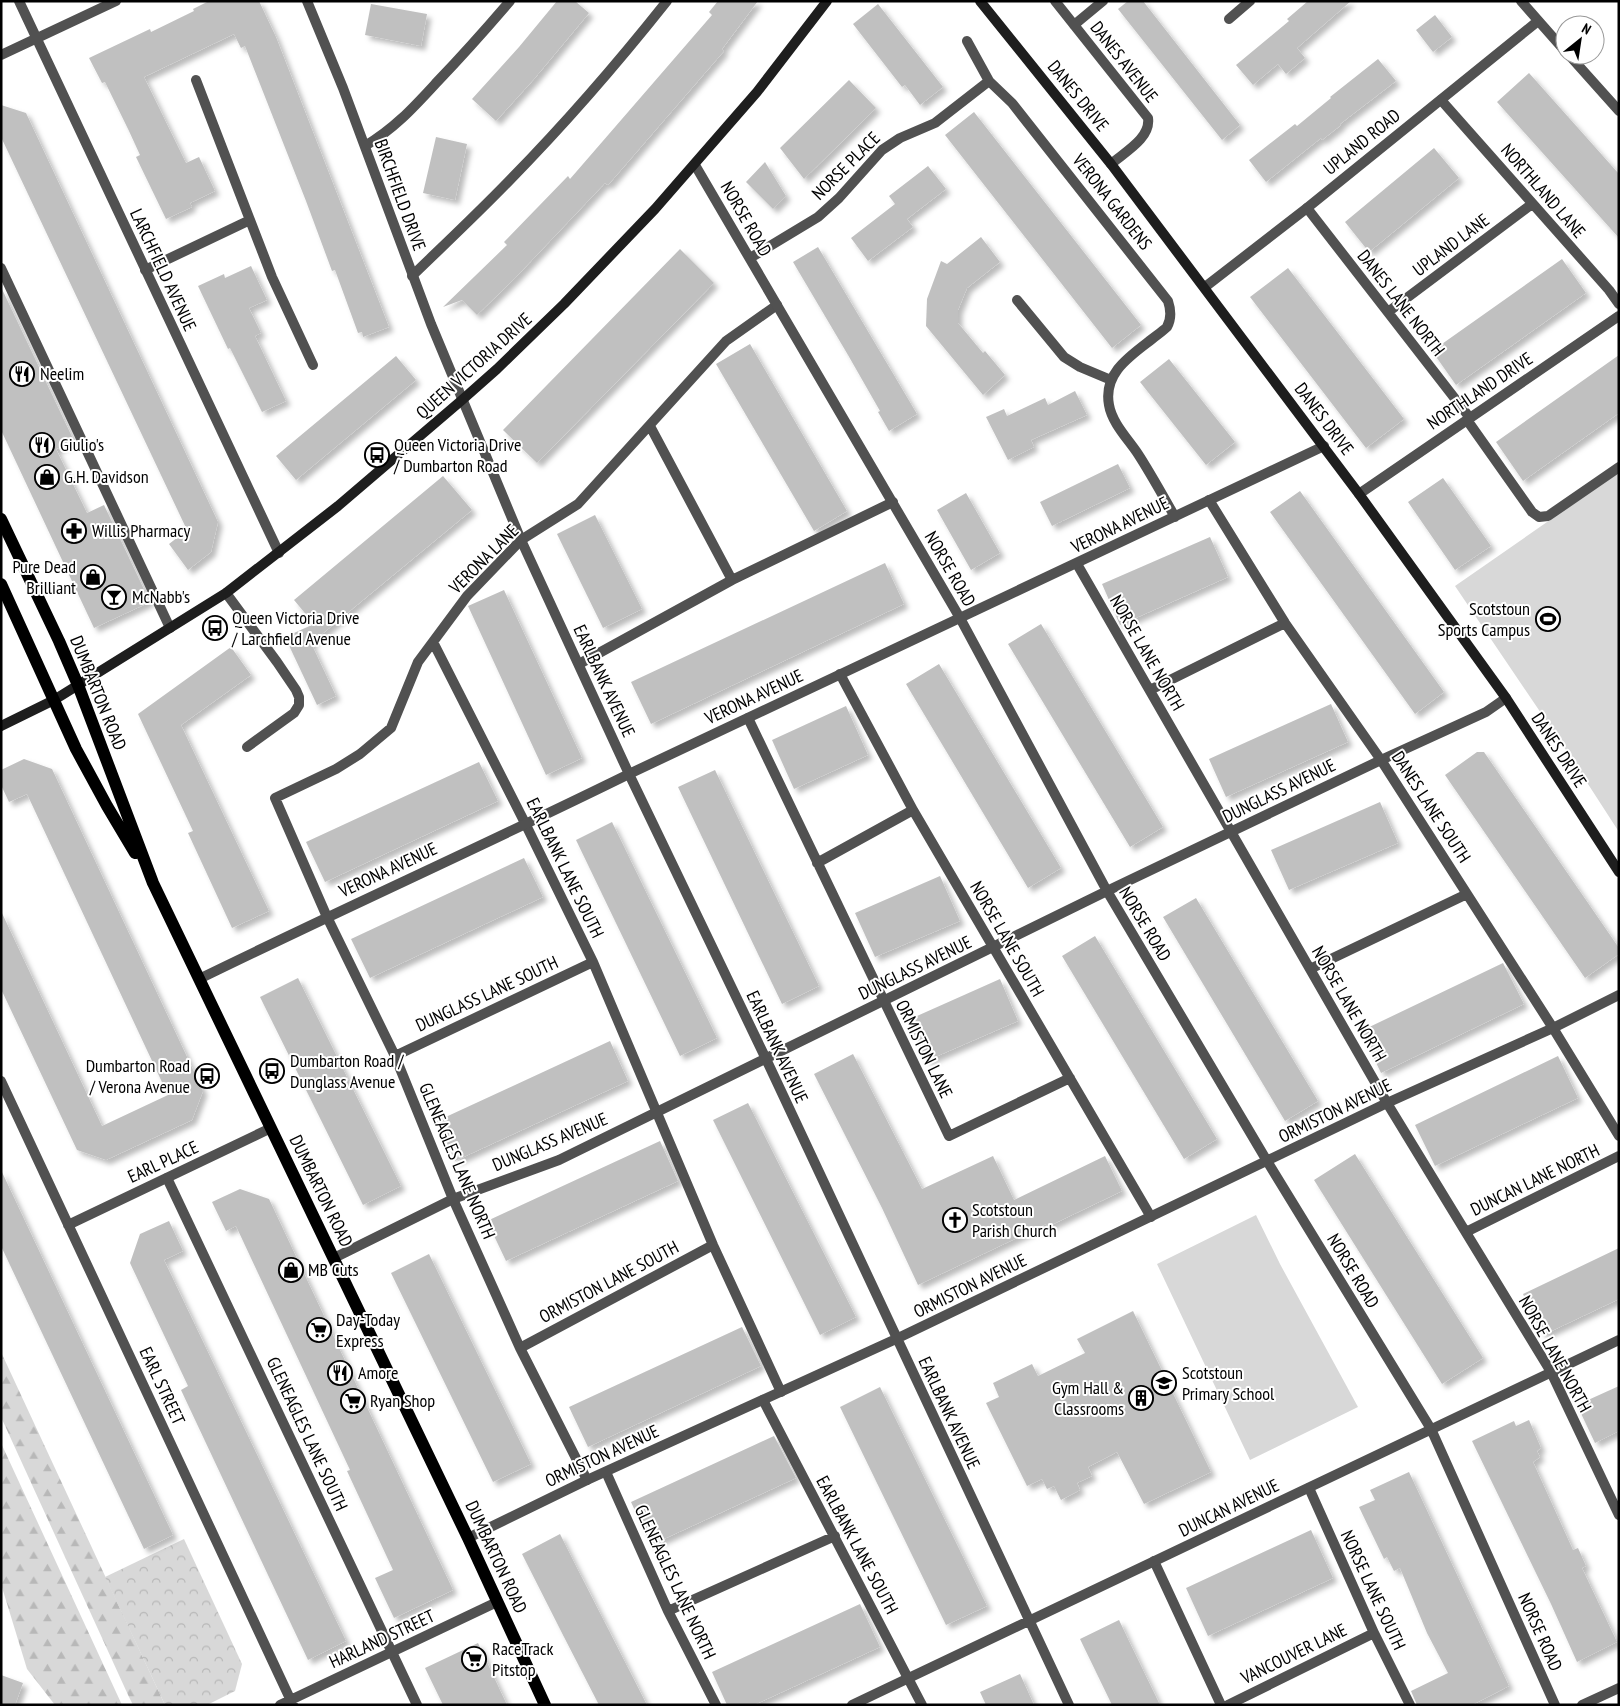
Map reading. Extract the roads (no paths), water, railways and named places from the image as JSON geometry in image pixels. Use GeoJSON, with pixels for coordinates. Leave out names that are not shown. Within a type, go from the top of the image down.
{"type":"FeatureCollection","features":[{"type":"Feature","properties":{"kind":"main road","name":"DUMBARTON ROAD"},"geometry":{"type":"LineString","coordinates":[[1,519],[78,685],[153,883],[468,1538],[546,1705]]}},
{"type":"Feature","properties":{"kind":"main road","name":"DUMBARTON ROAD"},"geometry":{"type":"LineString","coordinates":[[1,584],[76,749],[153,883]]}},
{"type":"Feature","properties":{"kind":"street","name":"LARCHFIELD AVENUE"},"geometry":{"type":"LineString","coordinates":[[19,1],[279,553]]}},
{"type":"Feature","properties":{"kind":"street"},"geometry":{"type":"LineString","coordinates":[[1,55],[116,1]]}},
{"type":"Feature","properties":{"kind":"street","name":"BIRCHFIELD DRIVE"},"geometry":{"type":"LineString","coordinates":[[307,1],[365,146],[412,276],[462,400]]}},
{"type":"Feature","properties":{"kind":"street"},"geometry":{"type":"LineString","coordinates":[[365,146],[400,122],[510,1]]}},
{"type":"Feature","properties":{"kind":"street"},"geometry":{"type":"LineString","coordinates":[[412,276],[548,140],[667,1]]}},
{"type":"Feature","properties":{"kind":"street","name":"QUEEN VICTORIA DRIVE"},"geometry":{"type":"LineString","coordinates":[[1,726],[54,700],[226,592],[279,553],[378,473],[462,400],[564,304],[695,165],[757,92],[827,1]]}},
{"type":"Feature","properties":{"kind":"street","name":"DANES DRIVE"},"geometry":{"type":"LineString","coordinates":[[980,1],[1112,164],[1324,446],[1506,698],[1619,872]]}},
{"type":"Feature","properties":{"kind":"street","name":"DANES AVENUE"},"geometry":{"type":"LineString","coordinates":[[1055,1],[1148,118],[1147,129],[1140,140],[1112,164]]}},
{"type":"Feature","properties":{"kind":"street","name":"DANES AVENUE"},"geometry":{"type":"LineString","coordinates":[[1074,25],[1103,1]]}},
{"type":"Feature","properties":{"kind":"street"},"geometry":{"type":"LineString","coordinates":[[1229,19],[1250,1]]}},
{"type":"Feature","properties":{"kind":"street"},"geometry":{"type":"LineString","coordinates":[[1521,1],[1555,40]]}},
{"type":"Feature","properties":{"kind":"street","name":"UPLAND ROAD"},"geometry":{"type":"LineString","coordinates":[[1206,287],[1538,21]]}},
{"type":"Feature","properties":{"kind":"street","name":"VERONA GARDENS"},"geometry":{"type":"LineString","coordinates":[[967,41],[989,81],[1012,103],[1168,301],[1171,316],[1166,327],[1122,363],[1111,380]]}},
{"type":"Feature","properties":{"kind":"street"},"geometry":{"type":"LineString","coordinates":[[1578,65],[1619,111]]}},
{"type":"Feature","properties":{"kind":"street"},"geometry":{"type":"LineString","coordinates":[[196,80],[279,294],[313,365]]}},
{"type":"Feature","properties":{"kind":"street","name":"NORSE PLACE"},"geometry":{"type":"LineString","coordinates":[[750,258],[818,217],[839,198],[882,150],[935,123],[989,81]]}},
{"type":"Feature","properties":{"kind":"street","name":"NORTHLAND LANE"},"geometry":{"type":"LineString","coordinates":[[1441,100],[1609,290],[1619,304]]}},
{"type":"Feature","properties":{"kind":"street","name":"NORSE ROAD"},"geometry":{"type":"LineString","coordinates":[[695,165],[960,618],[1107,891],[1267,1161],[1431,1429],[1555,1705]]}},
{"type":"Feature","properties":{"kind":"street","name":"UPLAND LANE"},"geometry":{"type":"LineString","coordinates":[[1388,312],[1532,204]]}},
{"type":"Feature","properties":{"kind":"street","name":"DANES LANE NORTH"},"geometry":{"type":"LineString","coordinates":[[1307,208],[1469,419]]}},
{"type":"Feature","properties":{"kind":"street"},"geometry":{"type":"LineString","coordinates":[[145,270],[250,220]]}},
{"type":"Feature","properties":{"kind":"street"},"geometry":{"type":"LineString","coordinates":[[1,268],[170,628]]}},
{"type":"Feature","properties":{"kind":"street"},"geometry":{"type":"LineString","coordinates":[[1017,300],[1064,357],[1080,367],[1111,380],[1108,397],[1116,423],[1139,456],[1175,516]]}},
{"type":"Feature","properties":{"kind":"street","name":"VERONA LANE"},"geometry":{"type":"LineString","coordinates":[[275,798],[336,769],[360,754],[391,728],[418,662],[467,596],[521,540],[578,504],[726,340],[777,305]]}},
{"type":"Feature","properties":{"kind":"street","name":"NORTHLAND DRIVE"},"geometry":{"type":"LineString","coordinates":[[1359,494],[1619,316]]}},
{"type":"Feature","properties":{"kind":"street","name":"EARLBANK AVENUE"},"geometry":{"type":"LineString","coordinates":[[462,400],[521,540],[629,774],[766,1059],[1069,1705]]}},
{"type":"Feature","properties":{"kind":"street"},"geometry":{"type":"LineString","coordinates":[[1469,419],[1532,512],[1539,517],[1548,516],[1619,466]]}},
{"type":"Feature","properties":{"kind":"street"},"geometry":{"type":"LineString","coordinates":[[650,426],[732,580]]}},
{"type":"Feature","properties":{"kind":"street","name":"VERONA AVENUE"},"geometry":{"type":"LineString","coordinates":[[198,979],[327,916],[526,825],[629,774],[1324,446]]}},
{"type":"Feature","properties":{"kind":"street","name":"DANES LANE SOUTH"},"geometry":{"type":"LineString","coordinates":[[1209,500],[1285,623],[1381,760],[1553,1028],[1619,1136]]}},
{"type":"Feature","properties":{"kind":"street"},"geometry":{"type":"LineString","coordinates":[[579,664],[732,580],[893,502]]}},
{"type":"Feature","properties":{"kind":"street","name":"NORSE LANE NORTH"},"geometry":{"type":"LineString","coordinates":[[1077,564],[1387,1103],[1550,1372],[1619,1516]]}},
{"type":"Feature","properties":{"kind":"street"},"geometry":{"type":"LineString","coordinates":[[226,592],[277,662],[299,697],[299,705],[294,713],[248,747]]}},
{"type":"Feature","properties":{"kind":"street"},"geometry":{"type":"LineString","coordinates":[[1150,690],[1285,623]]}},
{"type":"Feature","properties":{"kind":"street","name":"EARLBANK LANE SOUTH"},"geometry":{"type":"LineString","coordinates":[[433,642],[593,962],[713,1244],[781,1392]]}},
{"type":"Feature","properties":{"kind":"street","name":"NORSE LANE SOUTH"},"geometry":{"type":"LineString","coordinates":[[840,674],[913,810],[1151,1217]]}},
{"type":"Feature","properties":{"kind":"street","name":"DUNGLASS AVENUE"},"geometry":{"type":"LineString","coordinates":[[334,1258],[453,1199],[559,1160],[1107,891],[1486,712],[1506,698]]}},
{"type":"Feature","properties":{"kind":"street","name":"ORMISTON LANE"},"geometry":{"type":"LineString","coordinates":[[748,718],[816,863],[949,1136],[1070,1078]]}},
{"type":"Feature","properties":{"kind":"street","name":"GLENEAGLES LANE NORTH"},"geometry":{"type":"LineString","coordinates":[[275,798],[327,916],[395,1056],[453,1199],[520,1348],[587,1480]]}},
{"type":"Feature","properties":{"kind":"street"},"geometry":{"type":"LineString","coordinates":[[816,863],[913,810]]}},
{"type":"Feature","properties":{"kind":"street"},"geometry":{"type":"LineString","coordinates":[[1310,969],[1467,894]]}},
{"type":"Feature","properties":{"kind":"street","name":"DUNGLASS LANE SOUTH"},"geometry":{"type":"LineString","coordinates":[[395,1056],[593,962]]}},
{"type":"Feature","properties":{"kind":"street","name":"ORMISTON AVENUE"},"geometry":{"type":"LineString","coordinates":[[468,1538],[587,1480],[896,1339],[1387,1103],[1553,1028],[1619,995]]}},
{"type":"Feature","properties":{"kind":"street","name":"EARL STREET"},"geometry":{"type":"LineString","coordinates":[[1,1081],[292,1702]]}},
{"type":"Feature","properties":{"kind":"street","name":"EARL PLACE"},"geometry":{"type":"LineString","coordinates":[[68,1224],[271,1128]]}},
{"type":"Feature","properties":{"kind":"street","name":"DUNCAN LANE NORTH"},"geometry":{"type":"LineString","coordinates":[[1466,1232],[1619,1156]]}},
{"type":"Feature","properties":{"kind":"street","name":"GLENEAGLES LANE SOUTH"},"geometry":{"type":"LineString","coordinates":[[167,1178],[417,1705]]}},
{"type":"Feature","properties":{"kind":"street","name":"ORMISTON LANE SOUTH"},"geometry":{"type":"LineString","coordinates":[[520,1348],[713,1244]]}},
{"type":"Feature","properties":{"kind":"street","name":"DUNCAN AVENUE"},"geometry":{"type":"LineString","coordinates":[[852,1705],[1619,1340]]}},
{"type":"Feature","properties":{"kind":"street","name":"EARLBANK LANE SOUTH"},"geometry":{"type":"LineString","coordinates":[[763,1400],[922,1705]]}},
{"type":"Feature","properties":{"kind":"street","name":"GLENEAGLES LANE NORTH"},"geometry":{"type":"LineString","coordinates":[[606,1472],[668,1611],[716,1705]]}},
{"type":"Feature","properties":{"kind":"street","name":"NORSE LANE SOUTH"},"geometry":{"type":"LineString","coordinates":[[1308,1488],[1374,1633],[1410,1705]]}},
{"type":"Feature","properties":{"kind":"street"},"geometry":{"type":"LineString","coordinates":[[668,1611],[835,1536]]}},
{"type":"Feature","properties":{"kind":"street"},"geometry":{"type":"LineString","coordinates":[[1154,1561],[1221,1705]]}},
{"type":"Feature","properties":{"kind":"street","name":"HARLAND STREET"},"geometry":{"type":"LineString","coordinates":[[280,1705],[292,1702],[497,1602]]}},
{"type":"Feature","properties":{"kind":"street","name":"VANCOUVER LANE"},"geometry":{"type":"LineString","coordinates":[[1228,1705],[1374,1633]]}},
{"type":"Feature","properties":{"kind":"street"},"geometry":{"type":"LineString","coordinates":[[1582,1705],[1619,1688]]}},
{"type":"Feature","properties":{"kind":"place","name":"Neelim"},"geometry":{"type":"Point","coordinates":[22,374]}},
{"type":"Feature","properties":{"kind":"place","name":"Giulio's"},"geometry":{"type":"Point","coordinates":[42,445]}},
{"type":"Feature","properties":{"kind":"place","name":"Queen Victoria Drive / Dumbarton Road"},"geometry":{"type":"Point","coordinates":[377,455]}},
{"type":"Feature","properties":{"kind":"place","name":"G.H. Davidson"},"geometry":{"type":"Point","coordinates":[47,477]}},
{"type":"Feature","properties":{"kind":"place","name":"Willis Pharmacy"},"geometry":{"type":"Point","coordinates":[74,531]}},
{"type":"Feature","properties":{"kind":"place","name":"Pure Dead Brilliant"},"geometry":{"type":"Point","coordinates":[93,577]}},
{"type":"Feature","properties":{"kind":"place","name":"McNabb's"},"geometry":{"type":"Point","coordinates":[114,597]}},
{"type":"Feature","properties":{"kind":"place","name":"Scotstoun Sports Campus"},"geometry":{"type":"Point","coordinates":[1548,619]}},
{"type":"Feature","properties":{"kind":"place","name":"Queen Victoria Drive / Larchfield Avenue"},"geometry":{"type":"Point","coordinates":[215,628]}},
{"type":"Feature","properties":{"kind":"place","name":"Dumbarton Road / Dunglass Avenue"},"geometry":{"type":"Point","coordinates":[272,1071]}},
{"type":"Feature","properties":{"kind":"place","name":"Dumbarton Road / Verona Avenue"},"geometry":{"type":"Point","coordinates":[207,1076]}},
{"type":"Feature","properties":{"kind":"place","name":"Scotstoun Parish Church"},"geometry":{"type":"Point","coordinates":[955,1220]}},
{"type":"Feature","properties":{"kind":"place","name":"MB Cuts"},"geometry":{"type":"Point","coordinates":[291,1270]}},
{"type":"Feature","properties":{"kind":"place","name":"Day-Today Express"},"geometry":{"type":"Point","coordinates":[319,1330]}},
{"type":"Feature","properties":{"kind":"place","name":"Amore"},"geometry":{"type":"Point","coordinates":[340,1373]}},
{"type":"Feature","properties":{"kind":"place","name":"Scotstoun Primary School"},"geometry":{"type":"Point","coordinates":[1164,1383]}},
{"type":"Feature","properties":{"kind":"place","name":"Gym Hall & Classrooms"},"geometry":{"type":"Point","coordinates":[1141,1398]}},
{"type":"Feature","properties":{"kind":"place","name":"Ryan Shop"},"geometry":{"type":"Point","coordinates":[353,1401]}},
{"type":"Feature","properties":{"kind":"place","name":"RaceTrack Pitstop"},"geometry":{"type":"Point","coordinates":[474,1659]}}]}
